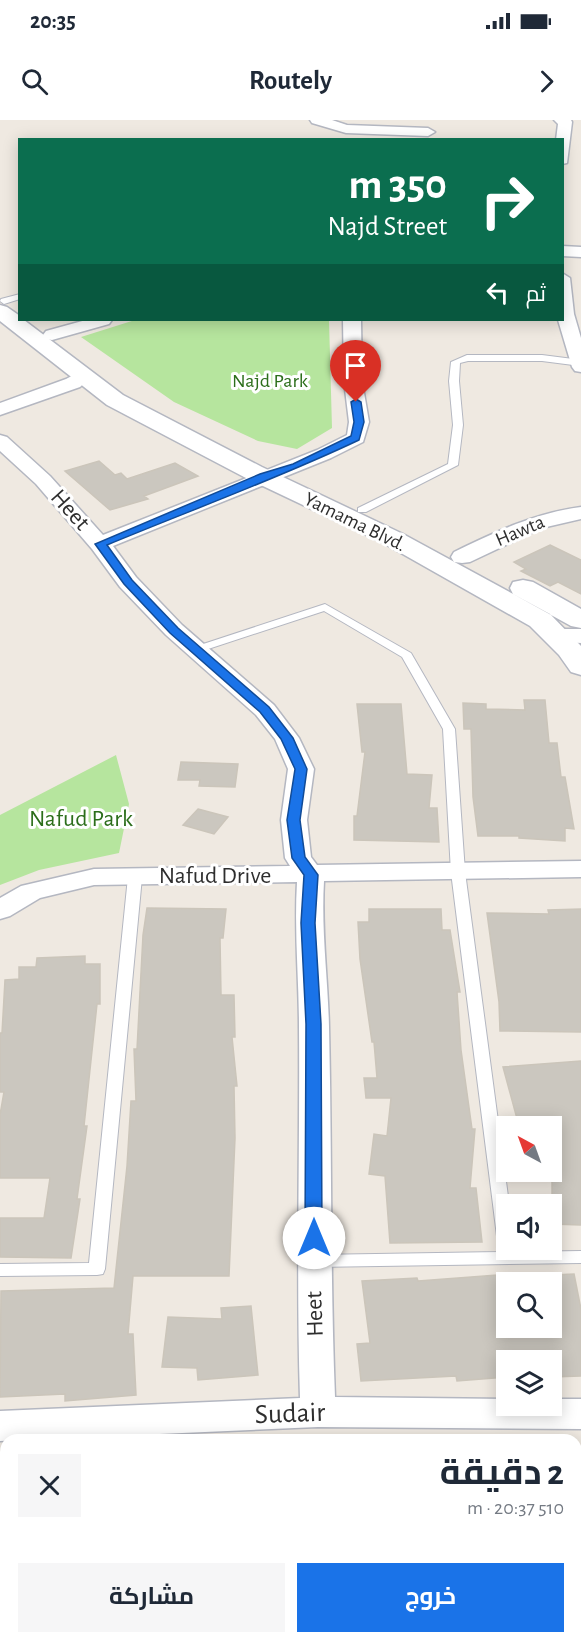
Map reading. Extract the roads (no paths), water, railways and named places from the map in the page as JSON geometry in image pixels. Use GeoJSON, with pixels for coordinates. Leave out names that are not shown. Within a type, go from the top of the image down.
{"type":"FeatureCollection","features":[{"type":"Feature","properties":{"kind":"main road","name":"Yamama Blvd."},"geometry":{"type":"LineString","coordinates":[[26,321],[83,376],[115,400],[462,557],[581,620]]}},
{"type":"Feature","properties":{"kind":"main road","name":"Yamama Blvd."},"geometry":{"type":"LineString","coordinates":[[31,321],[124,387],[273,473],[569,636],[581,666]]}},
{"type":"Feature","properties":{"kind":"street"},"geometry":{"type":"LineString","coordinates":[[317,120],[346,129],[427,130]]}},
{"type":"Feature","properties":{"kind":"street"},"geometry":{"type":"LineString","coordinates":[[561,120],[565,122],[564,138]]}},
{"type":"Feature","properties":{"kind":"street"},"geometry":{"type":"LineString","coordinates":[[564,237],[581,238]]}},
{"type":"Feature","properties":{"kind":"street"},"geometry":{"type":"LineString","coordinates":[[564,251],[581,252]]}},
{"type":"Feature","properties":{"kind":"street"},"geometry":{"type":"LineString","coordinates":[[564,288],[580,364]]}},
{"type":"Feature","properties":{"kind":"street"},"geometry":{"type":"LineString","coordinates":[[52,335],[100,321]]}},
{"type":"Feature","properties":{"kind":"street"},"geometry":{"type":"LineString","coordinates":[[100,544],[324,454],[356,438],[359,422],[353,381],[352,321]]}},
{"type":"Feature","properties":{"kind":"street"},"geometry":{"type":"LineString","coordinates":[[0,409],[73,383],[83,376]]}},
{"type":"Feature","properties":{"kind":"street","name":"Heet"},"geometry":{"type":"LineString","coordinates":[[0,441],[43,480],[100,544],[128,582],[195,650],[265,710],[287,738],[301,769],[294,820],[298,858],[311,875],[308,923],[314,1024],[314,1261],[318,1412]]}},
{"type":"Feature","properties":{"kind":"street"},"geometry":{"type":"LineString","coordinates":[[571,514],[581,497]]}},
{"type":"Feature","properties":{"kind":"street","name":"Hawta"},"geometry":{"type":"LineString","coordinates":[[462,557],[534,523],[571,514]]}},
{"type":"Feature","properties":{"kind":"street","name":"Nafud Drive"},"geometry":{"type":"LineString","coordinates":[[0,910],[31,892],[94,877],[581,870]]}},
{"type":"Feature","properties":{"kind":"street","name":"Sudair"},"geometry":{"type":"LineString","coordinates":[[0,1426],[318,1412],[581,1414]]}},
{"type":"Feature","properties":{"kind":"lane"},"geometry":{"type":"LineString","coordinates":[[362,510],[453,465],[458,424],[454,381],[456,362],[466,358],[542,358],[580,364]]}},
{"type":"Feature","properties":{"kind":"lane"},"geometry":{"type":"LineString","coordinates":[[195,650],[325,607],[407,655],[449,729],[458,872],[500,1194]]}},
{"type":"Feature","properties":{"kind":"lane"},"geometry":{"type":"LineString","coordinates":[[0,1270],[97,1269],[135,877]]}},
{"type":"Feature","properties":{"kind":"lane"},"geometry":{"type":"LineString","coordinates":[[562,1257],[581,1257]]}},
{"type":"Feature","properties":{"kind":"lane"},"geometry":{"type":"LineString","coordinates":[[314,1261],[496,1258]]}},
{"type":"Feature","properties":{"kind":"park label","name":"Najd Park"},"geometry":{"type":"Point","coordinates":[270,381]}},
{"type":"Feature","properties":{"kind":"park label","name":"Nafud Park"},"geometry":{"type":"Point","coordinates":[81,819]}}]}
